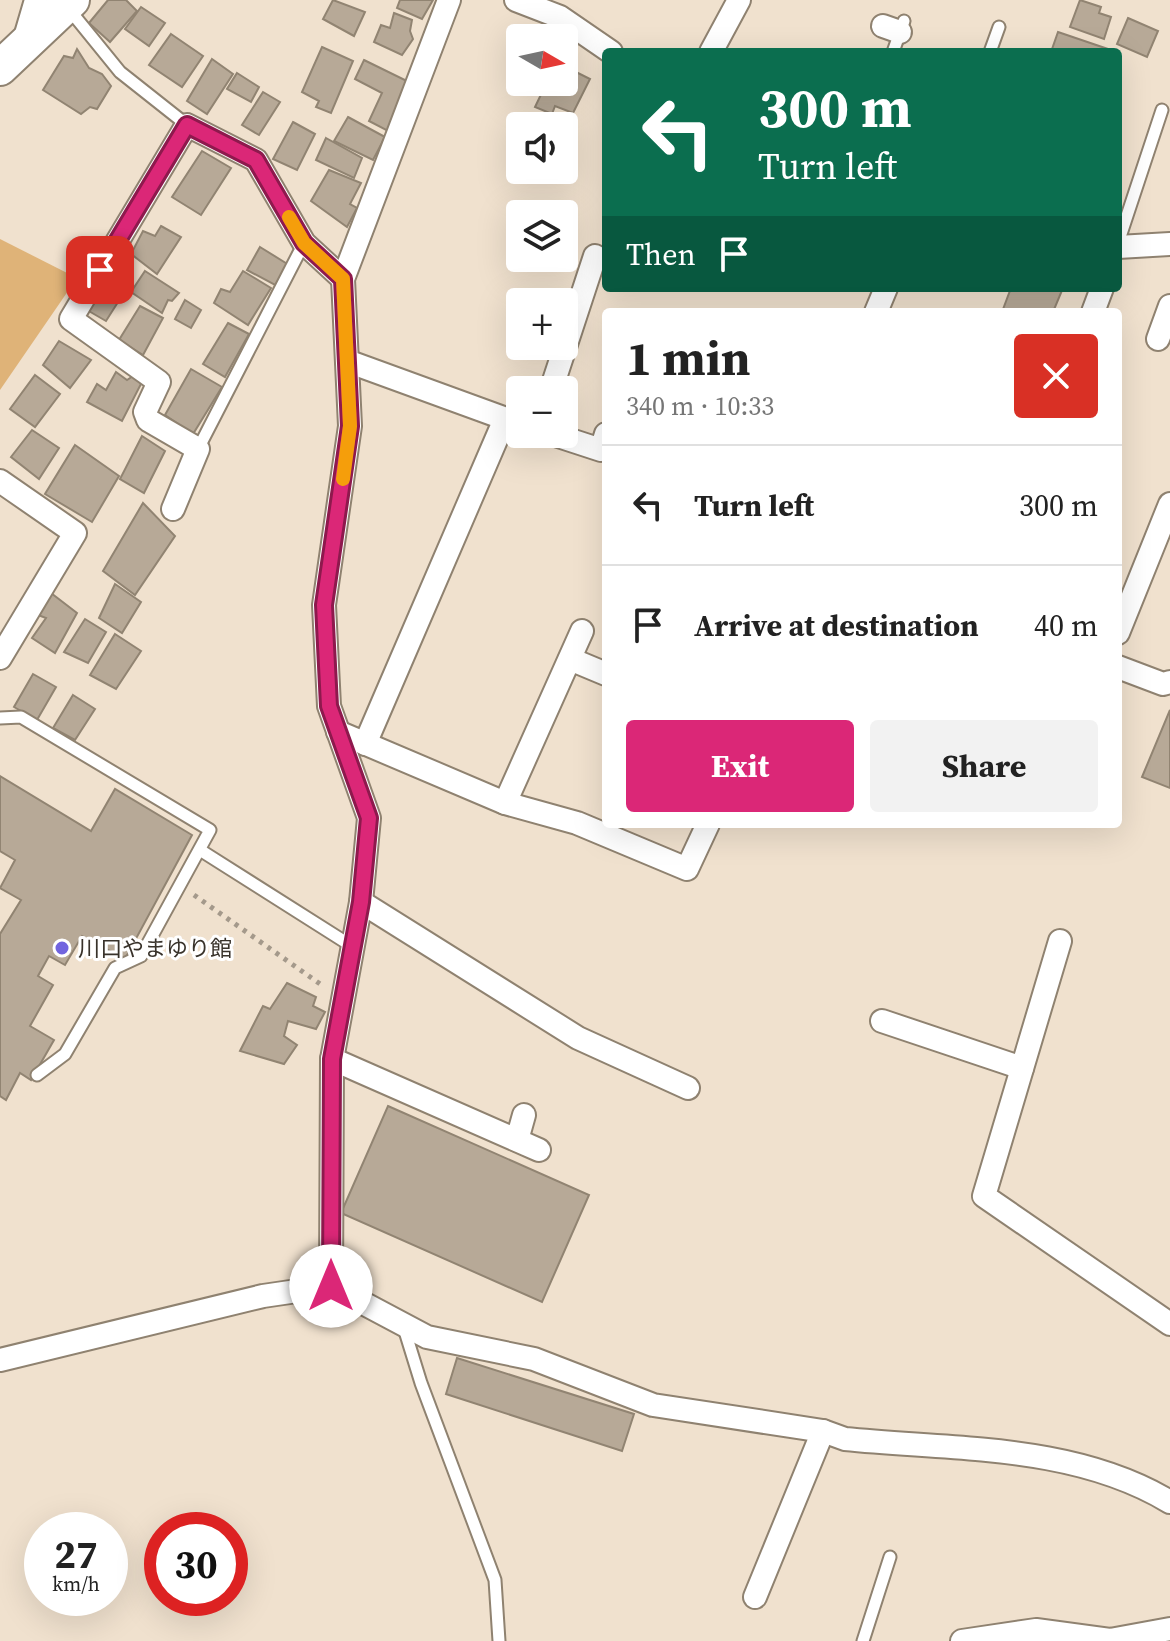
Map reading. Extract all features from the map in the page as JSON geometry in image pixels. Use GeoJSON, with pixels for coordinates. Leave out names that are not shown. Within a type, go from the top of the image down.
{"type":"FeatureCollection","features":[{"type":"Feature","properties":{"kind":"main road"},"geometry":{"type":"LineString","coordinates":[[11,57],[58,2]]}},
{"type":"Feature","properties":{"kind":"street"},"geometry":{"type":"LineString","coordinates":[[331,1286],[332,1059],[350,945],[361,902],[369,818],[329,706],[324,605],[350,426],[343,279],[449,0]]}},
{"type":"Feature","properties":{"kind":"street"},"geometry":{"type":"LineString","coordinates":[[516,0],[560,17],[605,48]]}},
{"type":"Feature","properties":{"kind":"street"},"geometry":{"type":"LineString","coordinates":[[713,48],[739,0]]}},
{"type":"Feature","properties":{"kind":"street"},"geometry":{"type":"LineString","coordinates":[[173,509],[198,449],[148,420],[145,412],[159,382],[71,319],[187,125],[256,160],[304,243],[343,279]]}},
{"type":"Feature","properties":{"kind":"street"},"geometry":{"type":"LineString","coordinates":[[1122,245],[1170,244]]}},
{"type":"Feature","properties":{"kind":"street"},"geometry":{"type":"LineString","coordinates":[[556,376],[595,256]]}},
{"type":"Feature","properties":{"kind":"street"},"geometry":{"type":"LineString","coordinates":[[1158,339],[1170,306]]}},
{"type":"Feature","properties":{"kind":"street"},"geometry":{"type":"LineString","coordinates":[[347,361],[506,418]]}},
{"type":"Feature","properties":{"kind":"street"},"geometry":{"type":"LineString","coordinates":[[365,744],[506,436]]}},
{"type":"Feature","properties":{"kind":"street"},"geometry":{"type":"LineString","coordinates":[[578,442],[601,450],[602,447]]}},
{"type":"Feature","properties":{"kind":"street"},"geometry":{"type":"LineString","coordinates":[[0,481],[75,533],[0,658]]}},
{"type":"Feature","properties":{"kind":"street"},"geometry":{"type":"LineString","coordinates":[[1122,623],[1170,504]]}},
{"type":"Feature","properties":{"kind":"street"},"geometry":{"type":"LineString","coordinates":[[505,803],[582,631]]}},
{"type":"Feature","properties":{"kind":"street"},"geometry":{"type":"LineString","coordinates":[[570,659],[602,672]]}},
{"type":"Feature","properties":{"kind":"street"},"geometry":{"type":"LineString","coordinates":[[1122,669],[1163,684],[1170,682]]}},
{"type":"Feature","properties":{"kind":"street"},"geometry":{"type":"LineString","coordinates":[[338,732],[505,803],[577,823],[687,869],[706,828]]}},
{"type":"Feature","properties":{"kind":"street"},"geometry":{"type":"LineString","coordinates":[[361,902],[578,1038],[688,1088]]}},
{"type":"Feature","properties":{"kind":"street"},"geometry":{"type":"LineString","coordinates":[[1060,941],[984,1196],[1170,1324]]}},
{"type":"Feature","properties":{"kind":"street"},"geometry":{"type":"LineString","coordinates":[[882,1021],[1022,1068]]}},
{"type":"Feature","properties":{"kind":"street"},"geometry":{"type":"LineString","coordinates":[[332,1059],[539,1150]]}},
{"type":"Feature","properties":{"kind":"street"},"geometry":{"type":"LineString","coordinates":[[517,1140],[524,1115]]}},
{"type":"Feature","properties":{"kind":"street"},"geometry":{"type":"LineString","coordinates":[[0,1360],[263,1296],[331,1286],[404,1328],[427,1337],[534,1359],[653,1405],[823,1431],[845,1439],[1035,1455],[1112,1473],[1141,1484],[1170,1502]]}},
{"type":"Feature","properties":{"kind":"street"},"geometry":{"type":"LineString","coordinates":[[755,1597],[823,1431]]}},
{"type":"Feature","properties":{"kind":"street"},"geometry":{"type":"LineString","coordinates":[[962,1641],[1036,1630],[1110,1640],[1170,1629]]}},
{"type":"Feature","properties":{"kind":"lane"},"geometry":{"type":"LineString","coordinates":[[58,2],[120,72],[187,125]]}},
{"type":"Feature","properties":{"kind":"lane"},"geometry":{"type":"LineString","coordinates":[[991,48],[999,27]]}},
{"type":"Feature","properties":{"kind":"lane"},"geometry":{"type":"LineString","coordinates":[[1122,233],[1162,110]]}},
{"type":"Feature","properties":{"kind":"lane"},"geometry":{"type":"LineString","coordinates":[[198,449],[304,243]]}},
{"type":"Feature","properties":{"kind":"lane"},"geometry":{"type":"LineString","coordinates":[[0,718],[21,717],[210,830],[141,956],[115,968],[65,1054],[37,1075]]}},
{"type":"Feature","properties":{"kind":"lane"},"geometry":{"type":"LineString","coordinates":[[200,850],[350,945]]}},
{"type":"Feature","properties":{"kind":"lane"},"geometry":{"type":"LineString","coordinates":[[404,1328],[421,1383],[495,1580],[499,1641]]}},
{"type":"Feature","properties":{"kind":"lane"},"geometry":{"type":"LineString","coordinates":[[863,1641],[890,1557]]}},
{"type":"Feature","properties":{"kind":"path"},"geometry":{"type":"LineString","coordinates":[[180,886],[341,999]]}},
{"type":"Feature","properties":{"kind":"shaded area"},"geometry":{"type":"Polygon","coordinates":[[[0,239],[77,278],[0,390],[0,239]]]}},
{"type":"Feature","properties":{"kind":"building"},"geometry":{"type":"Polygon","coordinates":[[[108,0],[126,0],[137,11],[110,42],[89,23],[108,0]]]}},
{"type":"Feature","properties":{"kind":"building"},"geometry":{"type":"Polygon","coordinates":[[[333,0],[365,12],[354,36],[323,19],[333,0]]]}},
{"type":"Feature","properties":{"kind":"building"},"geometry":{"type":"Polygon","coordinates":[[[400,0],[433,0],[422,19],[397,8],[400,0]]]}},
{"type":"Feature","properties":{"kind":"building"},"geometry":{"type":"Polygon","coordinates":[[[1080,0],[1101,7],[1099,13],[1111,17],[1104,39],[1070,27],[1080,0]]]}},
{"type":"Feature","properties":{"kind":"building"},"geometry":{"type":"Polygon","coordinates":[[[141,7],[165,23],[149,46],[125,29],[141,7]]]}},
{"type":"Feature","properties":{"kind":"building"},"geometry":{"type":"Polygon","coordinates":[[[394,13],[412,20],[410,31],[413,39],[402,55],[374,42],[381,25],[390,28],[394,13]]]}},
{"type":"Feature","properties":{"kind":"building"},"geometry":{"type":"Polygon","coordinates":[[[1128,18],[1158,31],[1147,57],[1117,44],[1128,18]]]}},
{"type":"Feature","properties":{"kind":"building"},"geometry":{"type":"Polygon","coordinates":[[[1058,32],[1105,48],[1052,48],[1058,32]]]}},
{"type":"Feature","properties":{"kind":"building"},"geometry":{"type":"Polygon","coordinates":[[[171,34],[203,56],[182,87],[149,65],[171,34]]]}},
{"type":"Feature","properties":{"kind":"building"},"geometry":{"type":"Polygon","coordinates":[[[322,47],[353,61],[331,113],[316,107],[319,101],[302,92],[322,47]]]}},
{"type":"Feature","properties":{"kind":"building"},"geometry":{"type":"Polygon","coordinates":[[[77,49],[89,68],[102,74],[111,86],[97,109],[90,107],[81,114],[43,90],[64,56],[73,58],[77,49]]]}},
{"type":"Feature","properties":{"kind":"building"},"geometry":{"type":"Polygon","coordinates":[[[212,59],[233,74],[207,114],[187,101],[212,59]]]}},
{"type":"Feature","properties":{"kind":"building"},"geometry":{"type":"Polygon","coordinates":[[[364,60],[413,84],[390,132],[369,121],[382,93],[355,79],[364,60]]]}},
{"type":"Feature","properties":{"kind":"building"},"geometry":{"type":"Polygon","coordinates":[[[237,73],[259,87],[251,102],[227,89],[237,73]]]}},
{"type":"Feature","properties":{"kind":"building"},"geometry":{"type":"Polygon","coordinates":[[[578,73],[590,79],[574,112],[555,106],[553,112],[535,107],[540,96],[578,96],[578,73]]]}},
{"type":"Feature","properties":{"kind":"building"},"geometry":{"type":"Polygon","coordinates":[[[263,92],[280,102],[259,135],[242,125],[263,92]]]}},
{"type":"Feature","properties":{"kind":"building"},"geometry":{"type":"Polygon","coordinates":[[[348,117],[385,137],[373,160],[334,141],[348,117]]]}},
{"type":"Feature","properties":{"kind":"building"},"geometry":{"type":"Polygon","coordinates":[[[293,122],[315,134],[297,170],[273,159],[293,122]]]}},
{"type":"Feature","properties":{"kind":"building"},"geometry":{"type":"Polygon","coordinates":[[[326,138],[362,158],[354,178],[316,160],[326,138]]]}},
{"type":"Feature","properties":{"kind":"building"},"geometry":{"type":"Polygon","coordinates":[[[202,151],[231,168],[201,215],[172,197],[202,151]]]}},
{"type":"Feature","properties":{"kind":"building"},"geometry":{"type":"Polygon","coordinates":[[[329,170],[361,183],[350,204],[357,208],[347,227],[311,201],[329,170]]]}},
{"type":"Feature","properties":{"kind":"building"},"geometry":{"type":"Polygon","coordinates":[[[161,226],[181,237],[157,274],[131,254],[143,231],[155,236],[161,226]]]}},
{"type":"Feature","properties":{"kind":"building"},"geometry":{"type":"Polygon","coordinates":[[[260,247],[289,265],[277,286],[247,270],[260,247]]]}},
{"type":"Feature","properties":{"kind":"building"},"geometry":{"type":"Polygon","coordinates":[[[145,271],[179,293],[172,301],[168,300],[162,313],[131,292],[145,271]]]}},
{"type":"Feature","properties":{"kind":"building"},"geometry":{"type":"Polygon","coordinates":[[[243,271],[271,288],[248,325],[214,303],[221,289],[230,292],[243,271]]]}},
{"type":"Feature","properties":{"kind":"building"},"geometry":{"type":"Polygon","coordinates":[[[105,278],[125,291],[106,321],[87,310],[105,278]]]}},
{"type":"Feature","properties":{"kind":"building"},"geometry":{"type":"Polygon","coordinates":[[[1010,292],[1061,292],[1055,308],[1004,308],[1010,292]]]}},
{"type":"Feature","properties":{"kind":"building"},"geometry":{"type":"Polygon","coordinates":[[[185,300],[201,310],[191,328],[175,319],[185,300]]]}},
{"type":"Feature","properties":{"kind":"building"},"geometry":{"type":"Polygon","coordinates":[[[140,306],[163,318],[143,355],[119,340],[140,306]]]}},
{"type":"Feature","properties":{"kind":"building"},"geometry":{"type":"Polygon","coordinates":[[[228,323],[249,334],[225,377],[203,364],[228,323]]]}},
{"type":"Feature","properties":{"kind":"building"},"geometry":{"type":"Polygon","coordinates":[[[59,341],[91,360],[70,388],[43,365],[59,341]]]}},
{"type":"Feature","properties":{"kind":"building"},"geometry":{"type":"Polygon","coordinates":[[[191,369],[222,387],[193,434],[165,415],[191,369]]]}},
{"type":"Feature","properties":{"kind":"building"},"geometry":{"type":"Polygon","coordinates":[[[116,372],[127,380],[133,376],[143,380],[122,421],[87,402],[97,384],[106,390],[116,372]]]}},
{"type":"Feature","properties":{"kind":"building"},"geometry":{"type":"Polygon","coordinates":[[[35,375],[60,394],[35,427],[10,409],[35,375]]]}},
{"type":"Feature","properties":{"kind":"building"},"geometry":{"type":"Polygon","coordinates":[[[32,430],[59,448],[39,479],[11,457],[32,430]]]}},
{"type":"Feature","properties":{"kind":"building"},"geometry":{"type":"Polygon","coordinates":[[[142,436],[165,451],[144,493],[120,479],[142,436]]]}},
{"type":"Feature","properties":{"kind":"building"},"geometry":{"type":"Polygon","coordinates":[[[75,445],[119,476],[92,522],[45,494],[75,445]]]}},
{"type":"Feature","properties":{"kind":"building"},"geometry":{"type":"Polygon","coordinates":[[[143,503],[175,536],[135,595],[103,571],[143,503]]]}},
{"type":"Feature","properties":{"kind":"building"},"geometry":{"type":"Polygon","coordinates":[[[115,584],[141,602],[122,633],[99,618],[115,584]]]}},
{"type":"Feature","properties":{"kind":"building"},"geometry":{"type":"Polygon","coordinates":[[[51,593],[77,613],[55,653],[32,638],[46,618],[38,615],[51,593]]]}},
{"type":"Feature","properties":{"kind":"building"},"geometry":{"type":"Polygon","coordinates":[[[85,619],[106,632],[88,663],[64,652],[85,619]]]}},
{"type":"Feature","properties":{"kind":"building"},"geometry":{"type":"Polygon","coordinates":[[[115,634],[141,651],[116,689],[90,675],[115,634]]]}},
{"type":"Feature","properties":{"kind":"building"},"geometry":{"type":"Polygon","coordinates":[[[33,674],[56,687],[37,720],[14,707],[33,674]]]}},
{"type":"Feature","properties":{"kind":"building"},"geometry":{"type":"Polygon","coordinates":[[[73,695],[95,709],[75,740],[53,728],[73,695]]]}},
{"type":"Feature","properties":{"kind":"building"},"geometry":{"type":"Polygon","coordinates":[[[1170,710],[1170,788],[1142,777],[1170,710]]]}},
{"type":"Feature","properties":{"kind":"building"},"geometry":{"type":"Polygon","coordinates":[[[0,776],[91,831],[115,789],[192,835],[125,959],[82,936],[65,965],[49,956],[38,976],[53,985],[30,1026],[54,1040],[31,1080],[20,1073],[6,1100],[0,1096],[0,934],[21,900],[0,888],[15,860],[0,851],[0,776]]]}},
{"type":"Feature","properties":{"kind":"building"},"geometry":{"type":"Polygon","coordinates":[[[287,983],[316,997],[313,1006],[325,1012],[316,1029],[288,1021],[284,1036],[297,1045],[284,1064],[240,1051],[263,1006],[270,1009],[287,983]]]}},
{"type":"Feature","properties":{"kind":"building"},"geometry":{"type":"Polygon","coordinates":[[[388,1106],[589,1195],[542,1302],[341,1213],[388,1106]]]}},
{"type":"Feature","properties":{"kind":"building"},"geometry":{"type":"Polygon","coordinates":[[[457,1358],[634,1414],[622,1451],[446,1394],[457,1358]]]}},
{"type":"Feature","properties":{"kind":"slow traffic"},"geometry":{"type":"LineString","coordinates":[[289,217],[304,243],[343,279],[350,426],[343,479]]}},
{"type":"Feature","properties":{"kind":"place","name":"川口やまゆり館"},"geometry":{"type":"Point","coordinates":[62,948]}},
{"type":"Feature","properties":{"kind":"route"},"geometry":{"type":"LineString","coordinates":[[100,270],[187,125],[256,160],[304,243],[343,279],[350,426],[324,605],[329,706],[369,818],[361,902],[350,945],[332,1059],[329,1100],[331,1286]]}}]}
